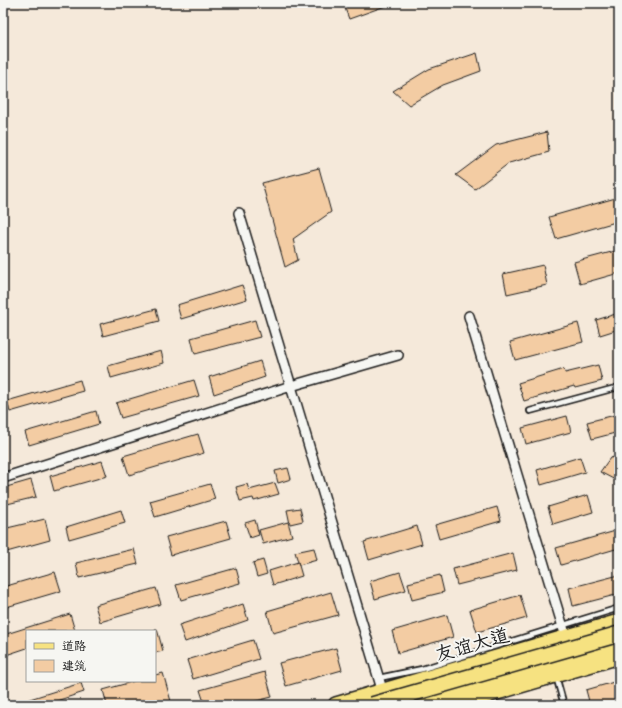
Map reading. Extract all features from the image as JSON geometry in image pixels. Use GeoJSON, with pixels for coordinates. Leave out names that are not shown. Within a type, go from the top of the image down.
{"type":"FeatureCollection","features":[{"type":"Feature","properties":{"kind":"main road","name":"友谊大道"},"geometry":{"type":"LineString","coordinates":[[336,705],[564,631],[619,622]]}},
{"type":"Feature","properties":{"kind":"main road"},"geometry":{"type":"LineString","coordinates":[[372,705],[619,634]]}},
{"type":"Feature","properties":{"kind":"main road"},"geometry":{"type":"LineString","coordinates":[[414,705],[619,644]]}},
{"type":"Feature","properties":{"kind":"main road"},"geometry":{"type":"LineString","coordinates":[[453,705],[619,656]]}},
{"type":"Feature","properties":{"kind":"street"},"geometry":{"type":"LineString","coordinates":[[239,213],[382,691]]}},
{"type":"Feature","properties":{"kind":"street"},"geometry":{"type":"LineString","coordinates":[[469,316],[564,631]]}},
{"type":"Feature","properties":{"kind":"street"},"geometry":{"type":"LineString","coordinates":[[3,478],[291,386],[398,355]]}},
{"type":"Feature","properties":{"kind":"lane"},"geometry":{"type":"LineString","coordinates":[[530,412],[619,387]]}},
{"type":"Feature","properties":{"kind":"lane"},"geometry":{"type":"LineString","coordinates":[[564,631],[619,608]]}},
{"type":"Feature","properties":{"kind":"lane"},"geometry":{"type":"LineString","coordinates":[[555,674],[564,705]]}},
{"type":"Feature","properties":{"kind":"building"},"geometry":{"type":"Polygon","coordinates":[[[343,3],[391,3],[391,4],[349,19],[343,3]]]}},
{"type":"Feature","properties":{"kind":"building"},"geometry":{"type":"Polygon","coordinates":[[[477,53],[481,71],[443,85],[409,105],[393,91],[429,69],[477,53]]]}},
{"type":"Feature","properties":{"kind":"building"},"geometry":{"type":"Polygon","coordinates":[[[547,132],[549,152],[509,163],[475,189],[456,175],[496,145],[547,132]]]}},
{"type":"Feature","properties":{"kind":"building"},"geometry":{"type":"Polygon","coordinates":[[[319,168],[331,212],[293,239],[298,260],[285,267],[262,183],[319,168]]]}},
{"type":"Feature","properties":{"kind":"building"},"geometry":{"type":"Polygon","coordinates":[[[619,197],[619,221],[556,239],[549,217],[619,197]]]}},
{"type":"Feature","properties":{"kind":"building"},"geometry":{"type":"Polygon","coordinates":[[[619,250],[619,273],[580,284],[574,262],[619,250]]]}},
{"type":"Feature","properties":{"kind":"building"},"geometry":{"type":"Polygon","coordinates":[[[543,265],[547,285],[507,294],[503,274],[543,265]]]}},
{"type":"Feature","properties":{"kind":"building"},"geometry":{"type":"Polygon","coordinates":[[[242,285],[247,299],[181,319],[177,305],[242,285]]]}},
{"type":"Feature","properties":{"kind":"building"},"geometry":{"type":"Polygon","coordinates":[[[156,309],[159,321],[103,336],[100,324],[156,309]]]}},
{"type":"Feature","properties":{"kind":"building"},"geometry":{"type":"Polygon","coordinates":[[[619,313],[619,329],[600,335],[596,320],[619,313]]]}},
{"type":"Feature","properties":{"kind":"building"},"geometry":{"type":"Polygon","coordinates":[[[255,320],[260,337],[195,354],[191,338],[255,320]]]}},
{"type":"Feature","properties":{"kind":"building"},"geometry":{"type":"Polygon","coordinates":[[[578,323],[583,342],[515,360],[510,342],[578,323]]]}},
{"type":"Feature","properties":{"kind":"building"},"geometry":{"type":"Polygon","coordinates":[[[161,351],[164,363],[111,378],[108,366],[161,351]]]}},
{"type":"Feature","properties":{"kind":"building"},"geometry":{"type":"Polygon","coordinates":[[[260,361],[265,377],[214,394],[209,377],[260,361]]]}},
{"type":"Feature","properties":{"kind":"building"},"geometry":{"type":"Polygon","coordinates":[[[598,365],[602,381],[575,388],[574,386],[524,401],[518,383],[564,369],[565,373],[598,365]]]}},
{"type":"Feature","properties":{"kind":"building"},"geometry":{"type":"Polygon","coordinates":[[[80,380],[83,391],[10,412],[7,401],[80,380]]]}},
{"type":"Feature","properties":{"kind":"building"},"geometry":{"type":"Polygon","coordinates":[[[194,380],[199,396],[121,418],[116,403],[194,380]]]}},
{"type":"Feature","properties":{"kind":"building"},"geometry":{"type":"Polygon","coordinates":[[[96,411],[99,424],[29,445],[25,432],[96,411]]]}},
{"type":"Feature","properties":{"kind":"building"},"geometry":{"type":"Polygon","coordinates":[[[619,414],[619,432],[592,439],[587,422],[619,414]]]}},
{"type":"Feature","properties":{"kind":"building"},"geometry":{"type":"Polygon","coordinates":[[[567,416],[571,432],[526,444],[522,428],[567,416]]]}},
{"type":"Feature","properties":{"kind":"building"},"geometry":{"type":"Polygon","coordinates":[[[198,434],[204,453],[129,475],[123,456],[198,434]]]}},
{"type":"Feature","properties":{"kind":"building"},"geometry":{"type":"Polygon","coordinates":[[[619,456],[619,482],[600,472],[610,458],[619,456]]]}},
{"type":"Feature","properties":{"kind":"building"},"geometry":{"type":"Polygon","coordinates":[[[580,457],[585,472],[541,485],[537,470],[580,457]]]}},
{"type":"Feature","properties":{"kind":"building"},"geometry":{"type":"Polygon","coordinates":[[[102,461],[107,476],[54,491],[50,476],[102,461]]]}},
{"type":"Feature","properties":{"kind":"building"},"geometry":{"type":"Polygon","coordinates":[[[288,468],[291,479],[278,483],[275,471],[288,468]]]}},
{"type":"Feature","properties":{"kind":"building"},"geometry":{"type":"Polygon","coordinates":[[[31,480],[36,497],[3,505],[3,488],[31,480]]]}},
{"type":"Feature","properties":{"kind":"building"},"geometry":{"type":"Polygon","coordinates":[[[275,483],[279,494],[254,501],[253,498],[240,501],[236,487],[247,484],[249,490],[275,483]]]}},
{"type":"Feature","properties":{"kind":"building"},"geometry":{"type":"Polygon","coordinates":[[[210,484],[215,499],[155,517],[150,501],[210,484]]]}},
{"type":"Feature","properties":{"kind":"building"},"geometry":{"type":"Polygon","coordinates":[[[588,495],[593,512],[553,524],[548,507],[588,495]]]}},
{"type":"Feature","properties":{"kind":"building"},"geometry":{"type":"Polygon","coordinates":[[[497,507],[501,521],[439,539],[435,525],[497,507]]]}},
{"type":"Feature","properties":{"kind":"building"},"geometry":{"type":"Polygon","coordinates":[[[300,508],[303,521],[290,524],[287,510],[300,508]]]}},
{"type":"Feature","properties":{"kind":"building"},"geometry":{"type":"Polygon","coordinates":[[[121,510],[125,523],[69,539],[66,527],[121,510]]]}},
{"type":"Feature","properties":{"kind":"building"},"geometry":{"type":"Polygon","coordinates":[[[45,519],[50,540],[3,553],[3,529],[45,519]]]}},
{"type":"Feature","properties":{"kind":"building"},"geometry":{"type":"Polygon","coordinates":[[[255,520],[259,535],[250,538],[245,523],[255,520]]]}},
{"type":"Feature","properties":{"kind":"building"},"geometry":{"type":"Polygon","coordinates":[[[226,521],[231,538],[171,555],[166,537],[226,521]]]}},
{"type":"Feature","properties":{"kind":"building"},"geometry":{"type":"Polygon","coordinates":[[[288,522],[292,536],[263,544],[259,530],[288,522]]]}},
{"type":"Feature","properties":{"kind":"building"},"geometry":{"type":"Polygon","coordinates":[[[417,526],[422,544],[369,560],[364,542],[417,526]]]}},
{"type":"Feature","properties":{"kind":"building"},"geometry":{"type":"Polygon","coordinates":[[[619,530],[619,548],[561,565],[556,548],[619,530]]]}},
{"type":"Feature","properties":{"kind":"building"},"geometry":{"type":"Polygon","coordinates":[[[314,548],[317,560],[299,565],[295,552],[314,548]]]}},
{"type":"Feature","properties":{"kind":"building"},"geometry":{"type":"Polygon","coordinates":[[[134,549],[138,564],[79,578],[76,563],[134,549]]]}},
{"type":"Feature","properties":{"kind":"building"},"geometry":{"type":"Polygon","coordinates":[[[513,553],[517,570],[457,585],[453,569],[513,553]]]}},
{"type":"Feature","properties":{"kind":"building"},"geometry":{"type":"Polygon","coordinates":[[[263,560],[267,574],[257,577],[253,563],[263,560]]]}},
{"type":"Feature","properties":{"kind":"building"},"geometry":{"type":"Polygon","coordinates":[[[298,562],[302,576],[273,585],[269,571],[298,562]]]}},
{"type":"Feature","properties":{"kind":"building"},"geometry":{"type":"Polygon","coordinates":[[[236,568],[240,583],[181,600],[176,585],[236,568]]]}},
{"type":"Feature","properties":{"kind":"building"},"geometry":{"type":"Polygon","coordinates":[[[55,572],[61,591],[3,608],[3,587],[55,572]]]}},
{"type":"Feature","properties":{"kind":"building"},"geometry":{"type":"Polygon","coordinates":[[[400,572],[406,590],[375,599],[370,581],[400,572]]]}},
{"type":"Feature","properties":{"kind":"building"},"geometry":{"type":"Polygon","coordinates":[[[440,575],[444,592],[412,600],[408,583],[440,575]]]}},
{"type":"Feature","properties":{"kind":"building"},"geometry":{"type":"Polygon","coordinates":[[[619,575],[619,594],[573,606],[569,588],[619,575]]]}},
{"type":"Feature","properties":{"kind":"building"},"geometry":{"type":"Polygon","coordinates":[[[156,588],[161,604],[100,622],[95,605],[156,588]]]}},
{"type":"Feature","properties":{"kind":"building"},"geometry":{"type":"Polygon","coordinates":[[[331,592],[338,615],[273,633],[267,611],[331,592]]]}},
{"type":"Feature","properties":{"kind":"building"},"geometry":{"type":"Polygon","coordinates":[[[520,595],[527,618],[477,632],[470,610],[520,595]]]}},
{"type":"Feature","properties":{"kind":"building"},"geometry":{"type":"Polygon","coordinates":[[[243,604],[248,620],[185,642],[179,625],[243,604]]]}},
{"type":"Feature","properties":{"kind":"building"},"geometry":{"type":"Polygon","coordinates":[[[70,614],[75,630],[26,630],[26,648],[3,656],[3,635],[70,614]]]}},
{"type":"Feature","properties":{"kind":"building"},"geometry":{"type":"Polygon","coordinates":[[[447,615],[453,637],[398,653],[392,631],[447,615]]]}},
{"type":"Feature","properties":{"kind":"building"},"geometry":{"type":"Polygon","coordinates":[[[157,629],[163,651],[156,653],[156,630],[157,629]]]}},
{"type":"Feature","properties":{"kind":"building"},"geometry":{"type":"Polygon","coordinates":[[[253,640],[259,659],[193,679],[187,660],[253,640]]]}},
{"type":"Feature","properties":{"kind":"building"},"geometry":{"type":"Polygon","coordinates":[[[336,648],[342,670],[286,686],[279,663],[336,648]]]}},
{"type":"Feature","properties":{"kind":"building"},"geometry":{"type":"Polygon","coordinates":[[[265,672],[272,697],[241,705],[205,705],[200,690],[265,672]]]}},
{"type":"Feature","properties":{"kind":"building"},"geometry":{"type":"Polygon","coordinates":[[[163,673],[172,705],[107,705],[103,690],[131,682],[156,682],[156,675],[163,673]]]}},
{"type":"Feature","properties":{"kind":"building"},"geometry":{"type":"Polygon","coordinates":[[[614,682],[619,705],[590,705],[586,690],[614,682]]]}},
{"type":"Feature","properties":{"kind":"building"},"geometry":{"type":"Polygon","coordinates":[[[81,683],[84,692],[44,705],[18,705],[17,703],[81,683]]]}}]}
